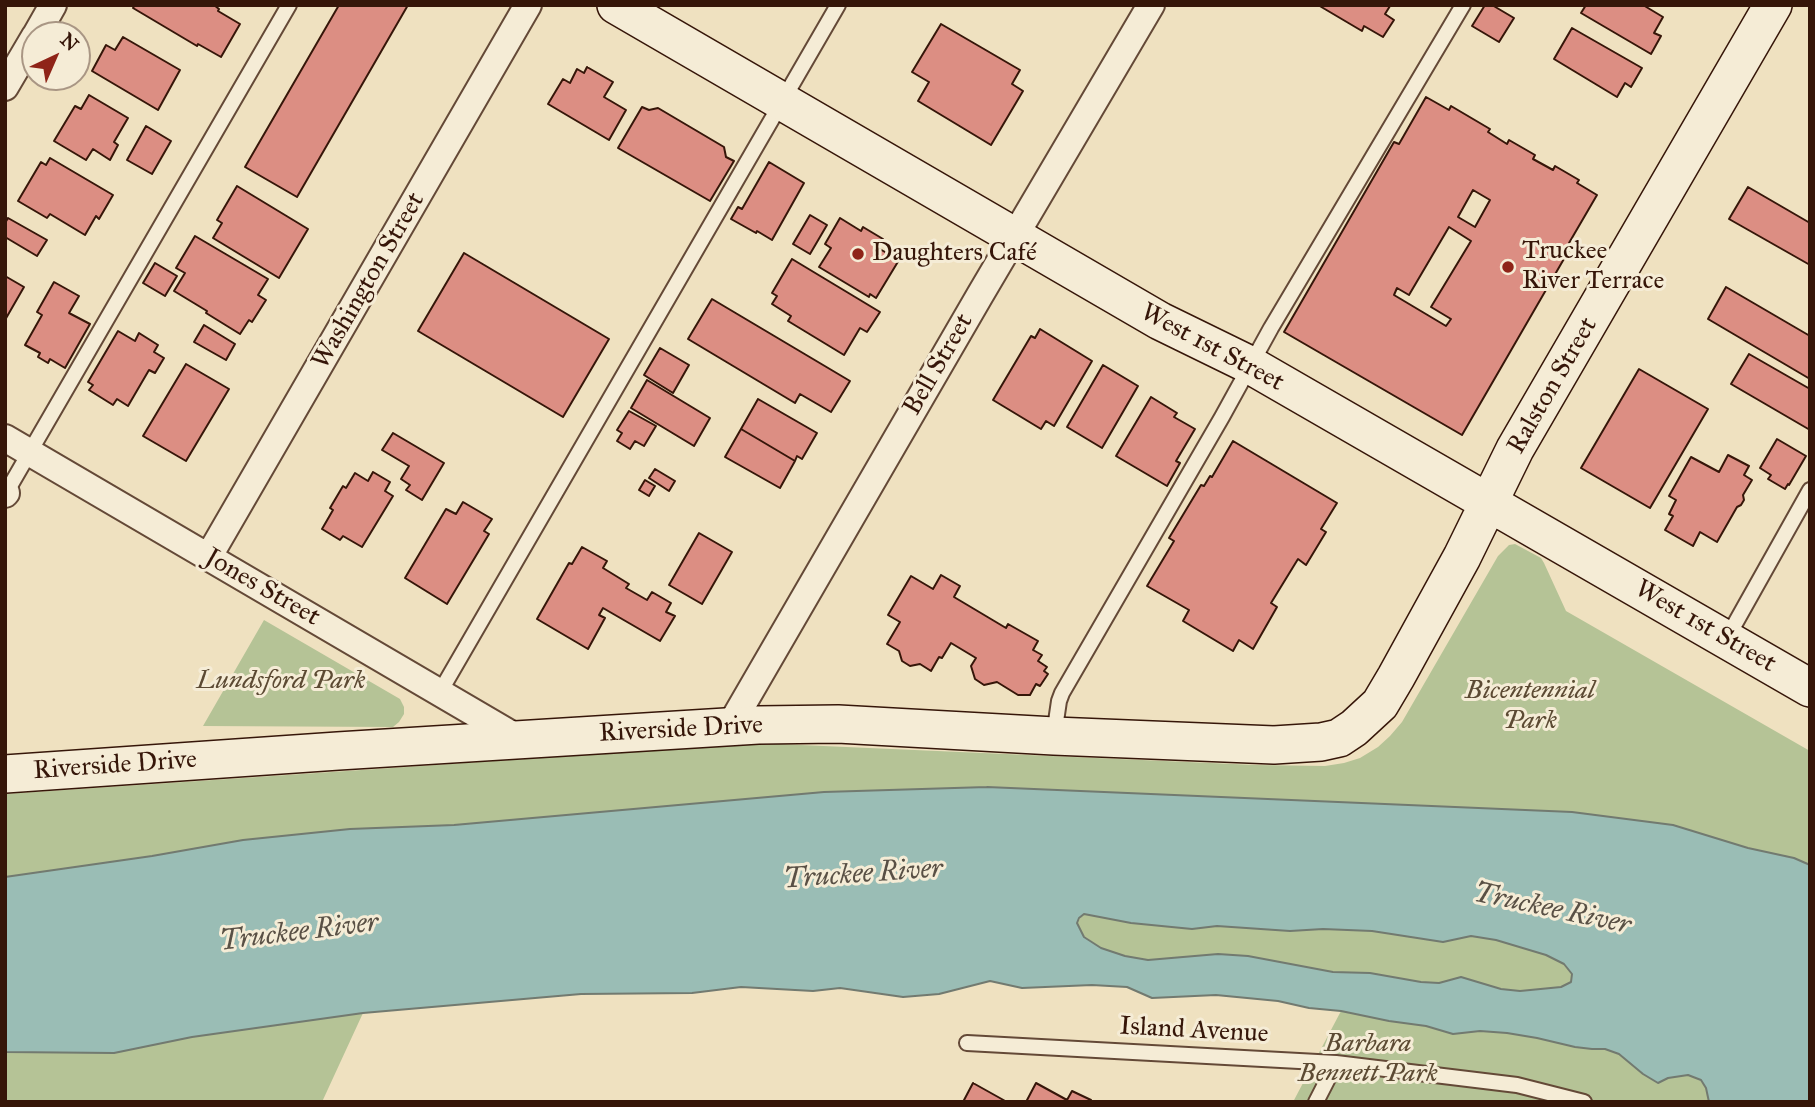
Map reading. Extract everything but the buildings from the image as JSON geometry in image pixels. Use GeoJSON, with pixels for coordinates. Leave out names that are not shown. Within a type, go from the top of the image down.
{"type":"FeatureCollection","features":[{"type":"Feature","properties":{"kind":"street"},"geometry":{"type":"LineString","coordinates":[[43,21],[53,5]]}},
{"type":"Feature","properties":{"kind":"street","name":"Washington Street"},"geometry":{"type":"LineString","coordinates":[[209,556],[528,5]]}},
{"type":"Feature","properties":{"kind":"street","name":"West 1st Street"},"geometry":{"type":"LineString","coordinates":[[616,5],[1160,321],[1250,365],[1810,688]]}},
{"type":"Feature","properties":{"kind":"street","name":"Bell Street"},"geometry":{"type":"LineString","coordinates":[[730,726],[1150,5]]}},
{"type":"Feature","properties":{"kind":"street","name":"Ralston Street"},"geometry":{"type":"LineString","coordinates":[[1354,728],[1380,704],[1396,677],[1462,557],[1515,449],[1773,5]]}},
{"type":"Feature","properties":{"kind":"street"},"geometry":{"type":"LineString","coordinates":[[5,87],[21,59]]}},
{"type":"Feature","properties":{"kind":"street","name":"Jones Street"},"geometry":{"type":"LineString","coordinates":[[5,438],[519,739]]}},
{"type":"Feature","properties":{"kind":"street","name":"Riverside Drive"},"geometry":{"type":"LineString","coordinates":[[5,774],[730,726],[838,724],[1284,745],[1321,743],[1339,738],[1354,728]]}},
{"type":"Feature","properties":{"kind":"lane"},"geometry":{"type":"LineString","coordinates":[[5,494],[289,5]]}},
{"type":"Feature","properties":{"kind":"lane"},"geometry":{"type":"LineString","coordinates":[[440,692],[838,5]]}},
{"type":"Feature","properties":{"kind":"lane"},"geometry":{"type":"LineString","coordinates":[[1054,736],[1062,693],[1250,365],[1463,5]]}},
{"type":"Feature","properties":{"kind":"lane"},"geometry":{"type":"LineString","coordinates":[[1726,639],[1810,490]]}},
{"type":"Feature","properties":{"kind":"lane","name":"Island Avenue"},"geometry":{"type":"LineString","coordinates":[[967,1043],[1336,1063],[1517,1085],[1584,1102]]}},
{"type":"Feature","properties":{"kind":"lane"},"geometry":{"type":"LineString","coordinates":[[1316,1102],[1336,1063]]}},
{"type":"Feature","properties":{"kind":"green space","name":"Bicentennial Park"},"geometry":{"type":"Polygon","coordinates":[[[1515,544],[1541,558],[1566,611],[1810,751],[1810,865],[1794,858],[1572,812],[1150,795],[824,792],[454,825],[350,829],[243,840],[5,877],[5,794],[778,744],[1256,765],[1325,766],[1344,763],[1360,758],[1378,747],[1402,722],[1498,556],[1509,545],[1515,544]]]}},
{"type":"Feature","properties":{"kind":"green space","name":"Lundsford Park"},"geometry":{"type":"Polygon","coordinates":[[[264,620],[400,699],[404,714],[399,722],[393,727],[203,726],[264,620]]]}},
{"type":"Feature","properties":{"kind":"green space"},"geometry":{"type":"Polygon","coordinates":[[[1083,914],[1131,923],[1192,929],[1217,926],[1372,931],[1443,942],[1471,936],[1496,940],[1546,955],[1564,964],[1572,974],[1571,982],[1561,987],[1520,991],[1501,989],[1461,977],[1439,983],[1421,982],[1370,973],[1333,972],[1248,956],[1218,954],[1148,960],[1101,948],[1084,936],[1077,923],[1083,914]]]}},
{"type":"Feature","properties":{"kind":"green space","name":"Barbara Bennett Park"},"geometry":{"type":"Polygon","coordinates":[[[1341,1011],[1453,1033],[1507,1033],[1575,1047],[1605,1048],[1619,1053],[1658,1083],[1668,1078],[1688,1075],[1700,1080],[1706,1088],[1709,1102],[1293,1102],[1341,1011]]]}},
{"type":"Feature","properties":{"kind":"green space"},"geometry":{"type":"Polygon","coordinates":[[[363,1013],[322,1102],[5,1102],[5,1052],[114,1053],[192,1037],[363,1013]]]}},
{"type":"Feature","properties":{"kind":"water","name":"Truckee River"},"geometry":{"type":"Polygon","coordinates":[[[987,787],[1572,812],[1673,825],[1748,848],[1794,858],[1810,865],[1810,1102],[1709,1102],[1701,1080],[1688,1075],[1668,1078],[1658,1083],[1619,1054],[1605,1049],[1575,1047],[1507,1033],[1480,1031],[1453,1034],[1426,1026],[1278,1001],[1216,995],[1152,998],[1127,987],[1092,985],[1022,988],[990,981],[939,994],[903,997],[840,988],[813,991],[741,987],[692,993],[581,994],[363,1013],[192,1037],[114,1053],[5,1052],[5,877],[243,840],[350,829],[454,825],[824,792],[987,787]],[[1084,914],[1077,923],[1084,937],[1101,948],[1148,960],[1218,954],[1248,956],[1333,972],[1370,973],[1421,982],[1439,983],[1461,977],[1501,989],[1520,991],[1561,987],[1571,982],[1572,974],[1564,964],[1546,955],[1496,940],[1471,936],[1443,942],[1372,931],[1290,931],[1217,926],[1192,929],[1131,923],[1084,914]]]}},
{"type":"Feature","properties":{"kind":"place","name":"Daughters Café"},"geometry":{"type":"Point","coordinates":[858,254]}},
{"type":"Feature","properties":{"kind":"place","name":"Truckee River Terrace"},"geometry":{"type":"Point","coordinates":[1508,267]}}]}
